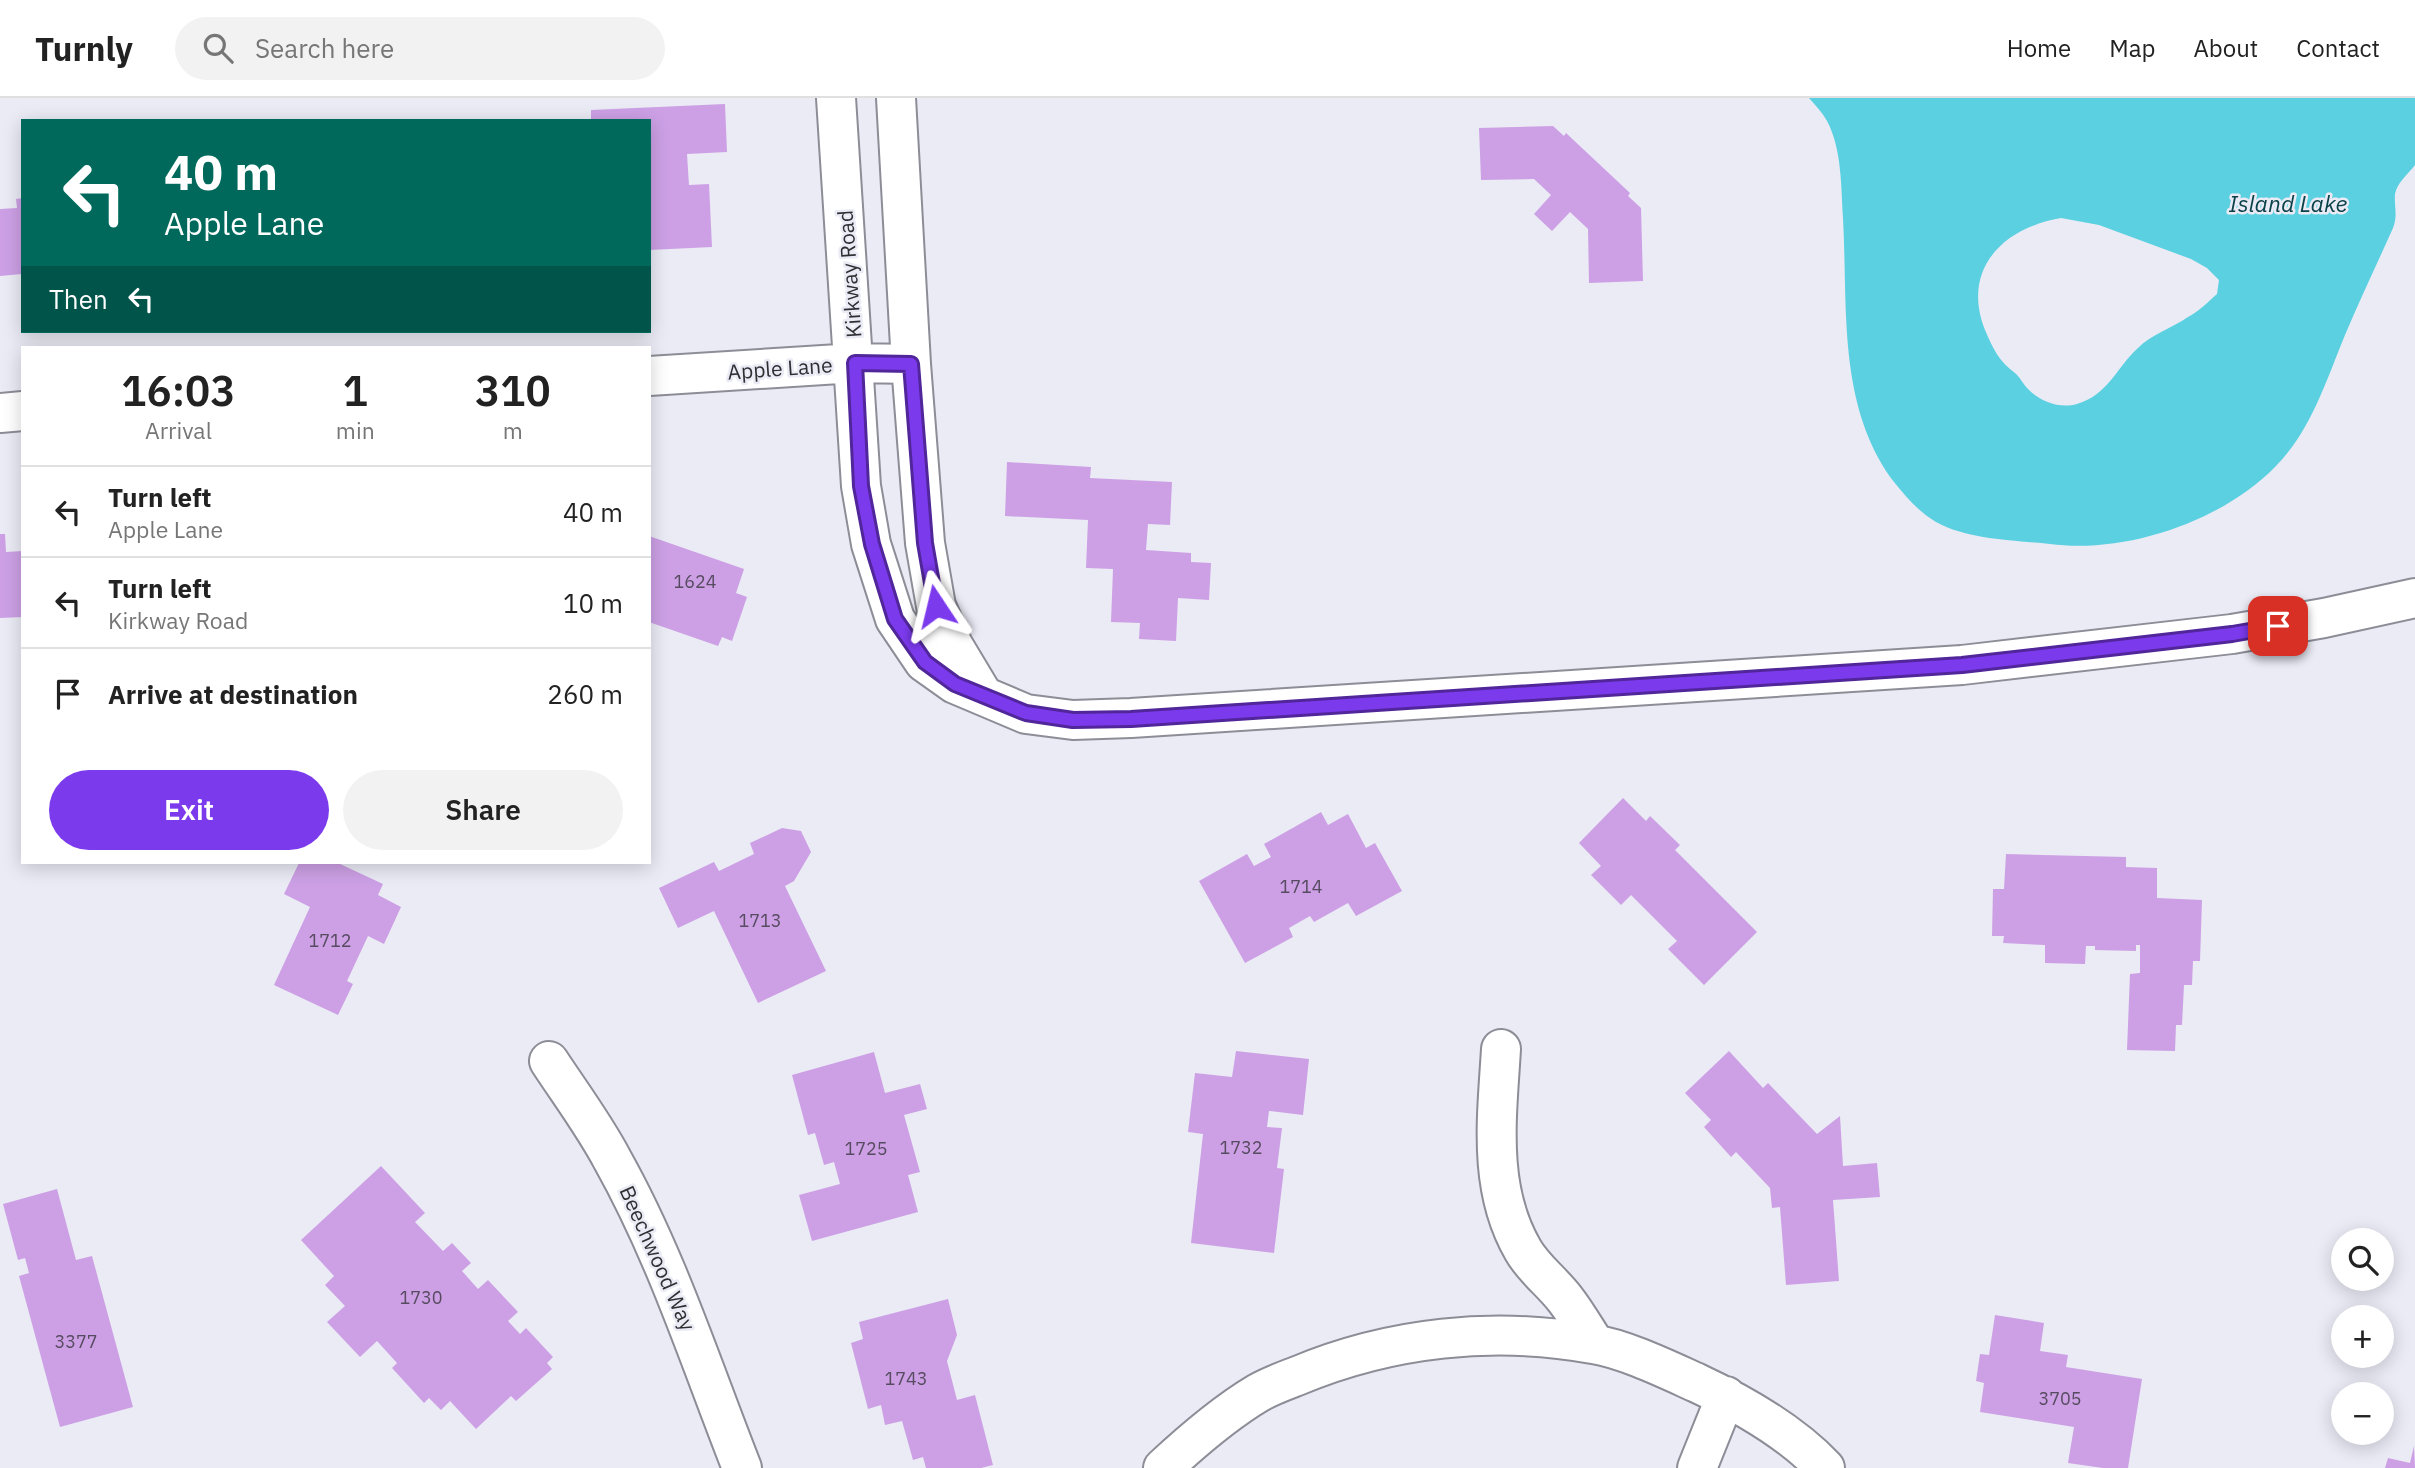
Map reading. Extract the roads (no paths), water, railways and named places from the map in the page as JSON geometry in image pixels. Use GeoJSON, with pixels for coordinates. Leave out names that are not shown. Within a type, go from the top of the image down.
{"type":"FeatureCollection","features":[{"type":"Feature","properties":{"kind":"street","name":"Kirkway Road"},"geometry":{"type":"LineString","coordinates":[[836,98],[861,486],[872,544],[895,619],[925,662],[955,684],[1026,713],[1073,720],[1131,719],[1962,665],[2232,634],[2335,616],[2415,598]]}},
{"type":"Feature","properties":{"kind":"street"},"geometry":{"type":"LineString","coordinates":[[896,98],[911,364],[925,543],[936,606],[953,645],[983,695]]}},
{"type":"Feature","properties":{"kind":"street","name":"Apple Lane"},"geometry":{"type":"LineString","coordinates":[[651,376],[855,363],[911,364]]}},
{"type":"Feature","properties":{"kind":"street"},"geometry":{"type":"LineString","coordinates":[[0,413],[21,411]]}},
{"type":"Feature","properties":{"kind":"street"},"geometry":{"type":"LineString","coordinates":[[1501,1049],[1495,1140],[1500,1193],[1510,1226],[1524,1253],[1565,1298],[1595,1344]]}},
{"type":"Feature","properties":{"kind":"street","name":"Beechwood Way"},"geometry":{"type":"LineString","coordinates":[[549,1061],[612,1158],[645,1224],[685,1318],[742,1468]]}},
{"type":"Feature","properties":{"kind":"street"},"geometry":{"type":"LineString","coordinates":[[1163,1468],[1203,1430],[1260,1391],[1334,1360],[1408,1342],[1473,1335],[1595,1344],[1661,1366],[1726,1396],[1784,1434],[1825,1468]]}},
{"type":"Feature","properties":{"kind":"street"},"geometry":{"type":"LineString","coordinates":[[1697,1468],[1726,1396]]}},
{"type":"Feature","properties":{"kind":"water","name":"Island Lake"},"geometry":{"type":"Polygon","coordinates":[[[1809,98],[2415,98],[2415,165],[2396,190],[2393,228],[2316,405],[2298,438],[2275,467],[2253,487],[2228,504],[2170,530],[2140,539],[2079,546],[2006,540],[1949,528],[1930,518],[1913,504],[1894,482],[1876,453],[1854,389],[1849,355],[1842,194],[1836,144],[1827,121],[1809,98]],[[2061,218],[2040,223],[2005,242],[1992,255],[1983,270],[1979,308],[1991,343],[2001,359],[2028,389],[2038,398],[2051,403],[2064,406],[2088,400],[2104,388],[2144,343],[2196,312],[2217,294],[2219,280],[2207,268],[2191,259],[2099,225],[2061,218]]]}}]}
